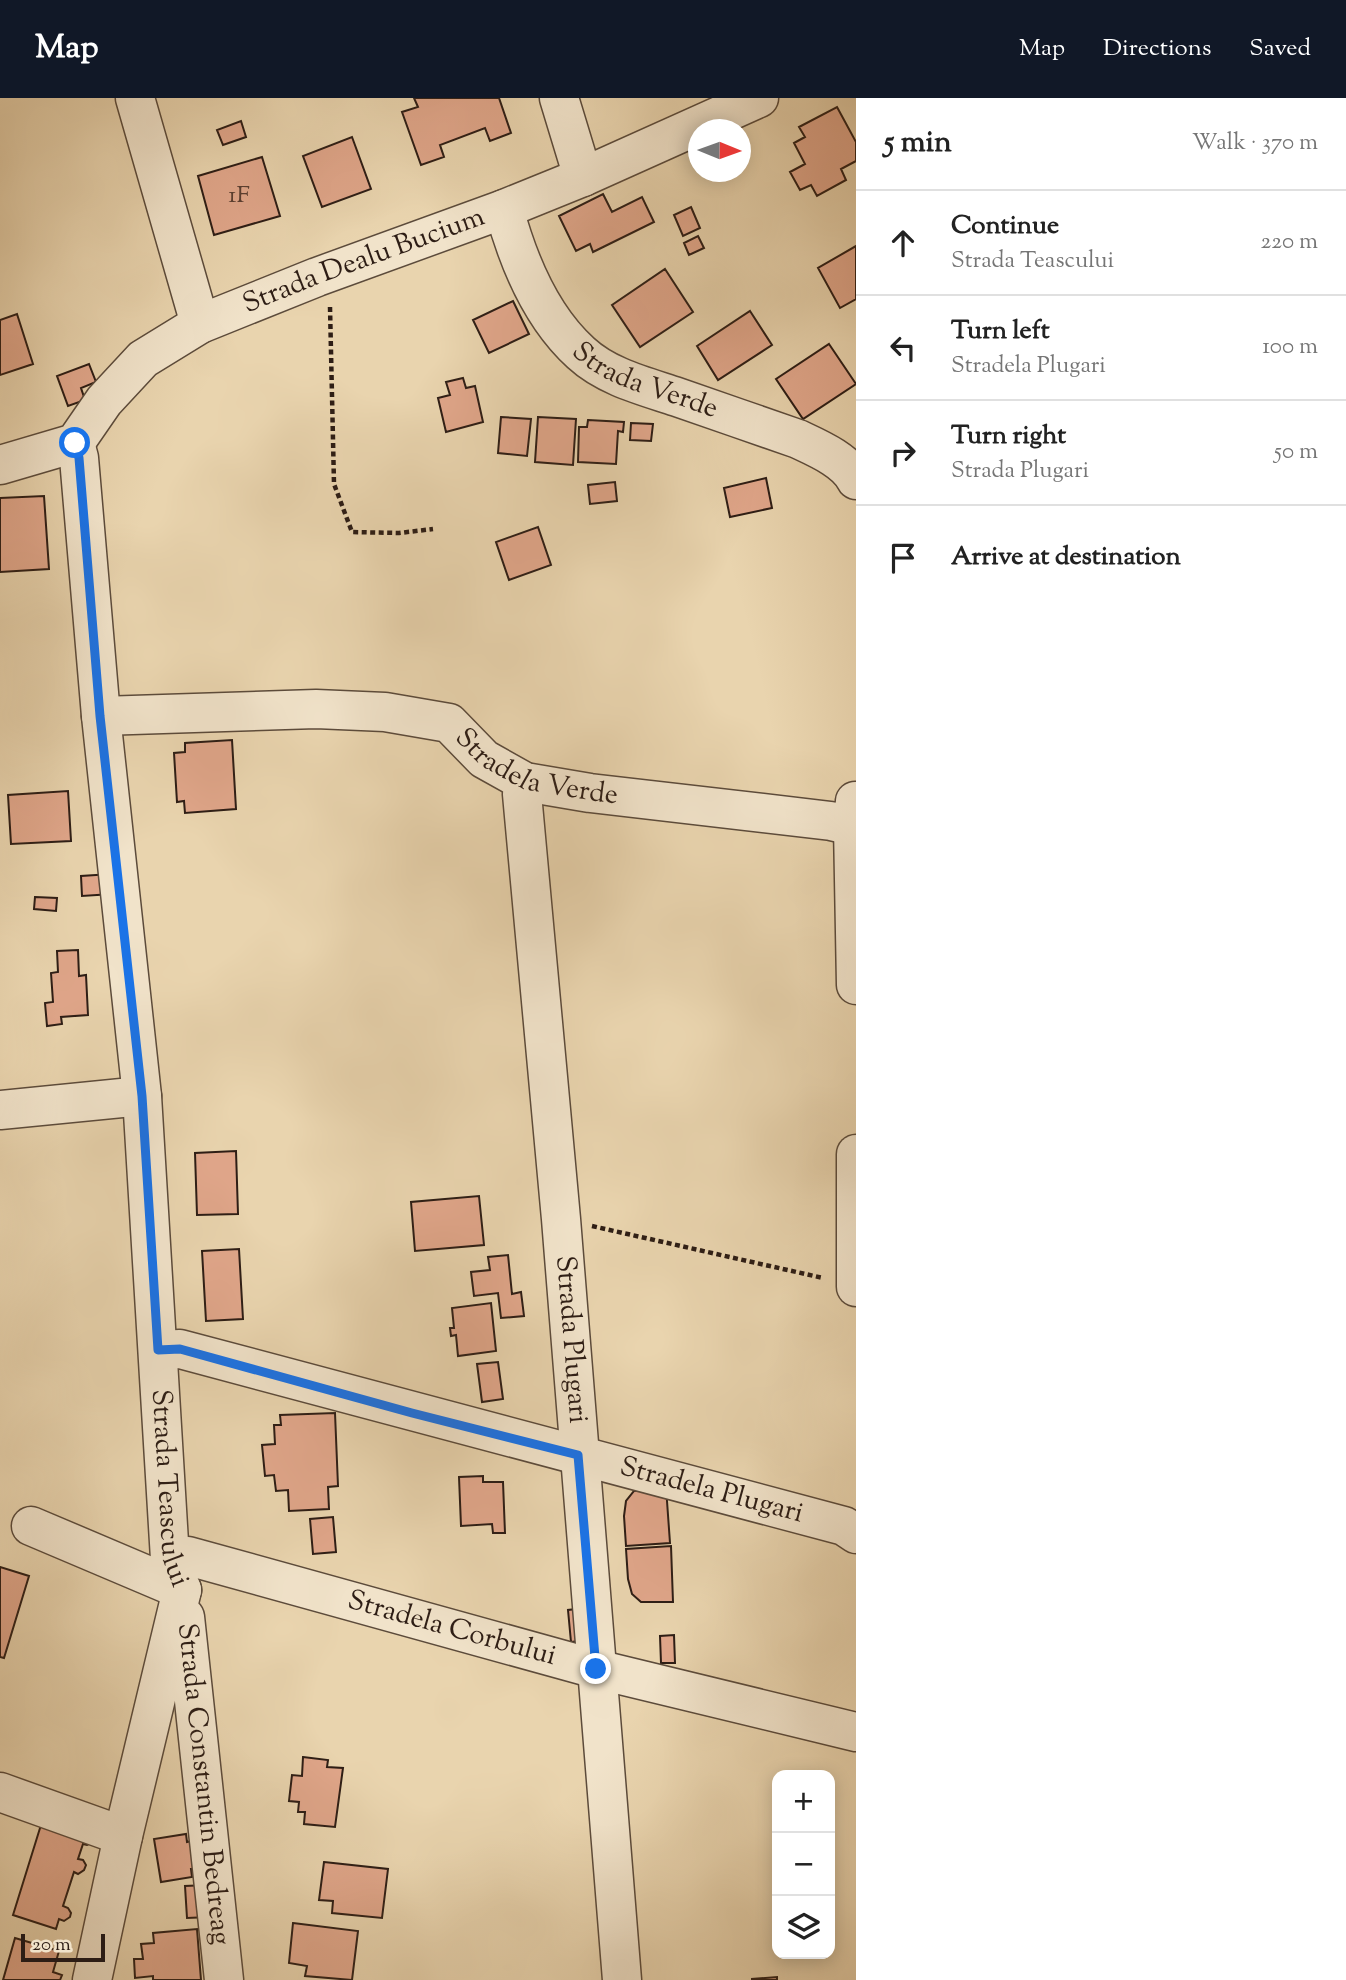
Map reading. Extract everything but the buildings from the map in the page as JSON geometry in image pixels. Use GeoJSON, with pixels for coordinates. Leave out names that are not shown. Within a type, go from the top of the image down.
{"type":"FeatureCollection","features":[{"type":"Feature","properties":{"kind":"street"},"geometry":{"type":"LineString","coordinates":[[135,98],[200,324]]}},
{"type":"Feature","properties":{"kind":"street"},"geometry":{"type":"LineString","coordinates":[[559,98],[583,177]]}},
{"type":"Feature","properties":{"kind":"street","name":"Strada Dealu Bucium"},"geometry":{"type":"LineString","coordinates":[[75,443],[104,401],[143,359],[200,324],[317,277],[504,209],[583,177],[759,98]]}},
{"type":"Feature","properties":{"kind":"street","name":"Strada Verde"},"geometry":{"type":"LineString","coordinates":[[504,209],[514,247],[533,287],[554,324],[582,354],[617,376],[798,439],[841,444],[856,480]]}},
{"type":"Feature","properties":{"kind":"street"},"geometry":{"type":"LineString","coordinates":[[0,466],[75,443]]}},
{"type":"Feature","properties":{"kind":"street","name":"Strada Teascului"},"geometry":{"type":"LineString","coordinates":[[75,443],[79,458],[100,716],[142,1096],[176,1574],[92,1980]]}},
{"type":"Feature","properties":{"kind":"street","name":"Stradela Verde"},"geometry":{"type":"LineString","coordinates":[[100,716],[316,709],[385,712],[449,723],[484,759],[525,782],[590,793],[831,821],[855,814]]}},
{"type":"Feature","properties":{"kind":"street","name":"Strada Plugari"},"geometry":{"type":"LineString","coordinates":[[525,782],[522,794],[561,1219],[622,1980]]}},
{"type":"Feature","properties":{"kind":"street"},"geometry":{"type":"LineString","coordinates":[[855,814],[856,985]]}},
{"type":"Feature","properties":{"kind":"street"},"geometry":{"type":"LineString","coordinates":[[0,1110],[142,1096]]}},
{"type":"Feature","properties":{"kind":"street"},"geometry":{"type":"LineString","coordinates":[[856,1154],[856,1287]]}},
{"type":"Feature","properties":{"kind":"street","name":"Stradela Plugari"},"geometry":{"type":"LineString","coordinates":[[158,1350],[180,1349],[844,1526],[856,1534]]}},
{"type":"Feature","properties":{"kind":"street"},"geometry":{"type":"LineString","coordinates":[[31,1526],[176,1574]]}},
{"type":"Feature","properties":{"kind":"street","name":"Stradela Corbului"},"geometry":{"type":"LineString","coordinates":[[176,1574],[188,1556],[596,1669],[856,1732]]}},
{"type":"Feature","properties":{"kind":"street","name":"Strada Constantin Bedreag"},"geometry":{"type":"LineString","coordinates":[[176,1574],[224,1980]]}},
{"type":"Feature","properties":{"kind":"street"},"geometry":{"type":"LineString","coordinates":[[0,1792],[123,1836]]}},
{"type":"Feature","properties":{"kind":"path"},"geometry":{"type":"LineString","coordinates":[[317,277],[330,304],[334,484],[352,532],[399,533],[433,528]]}},
{"type":"Feature","properties":{"kind":"path"},"geometry":{"type":"LineString","coordinates":[[561,1219],[856,1287]]}},
{"type":"Feature","properties":{"kind":"route"},"geometry":{"type":"LineString","coordinates":[[75,443],[79,458],[100,716],[142,1096],[158,1350],[180,1349],[412,1413],[578,1455],[596,1669]]}}]}
